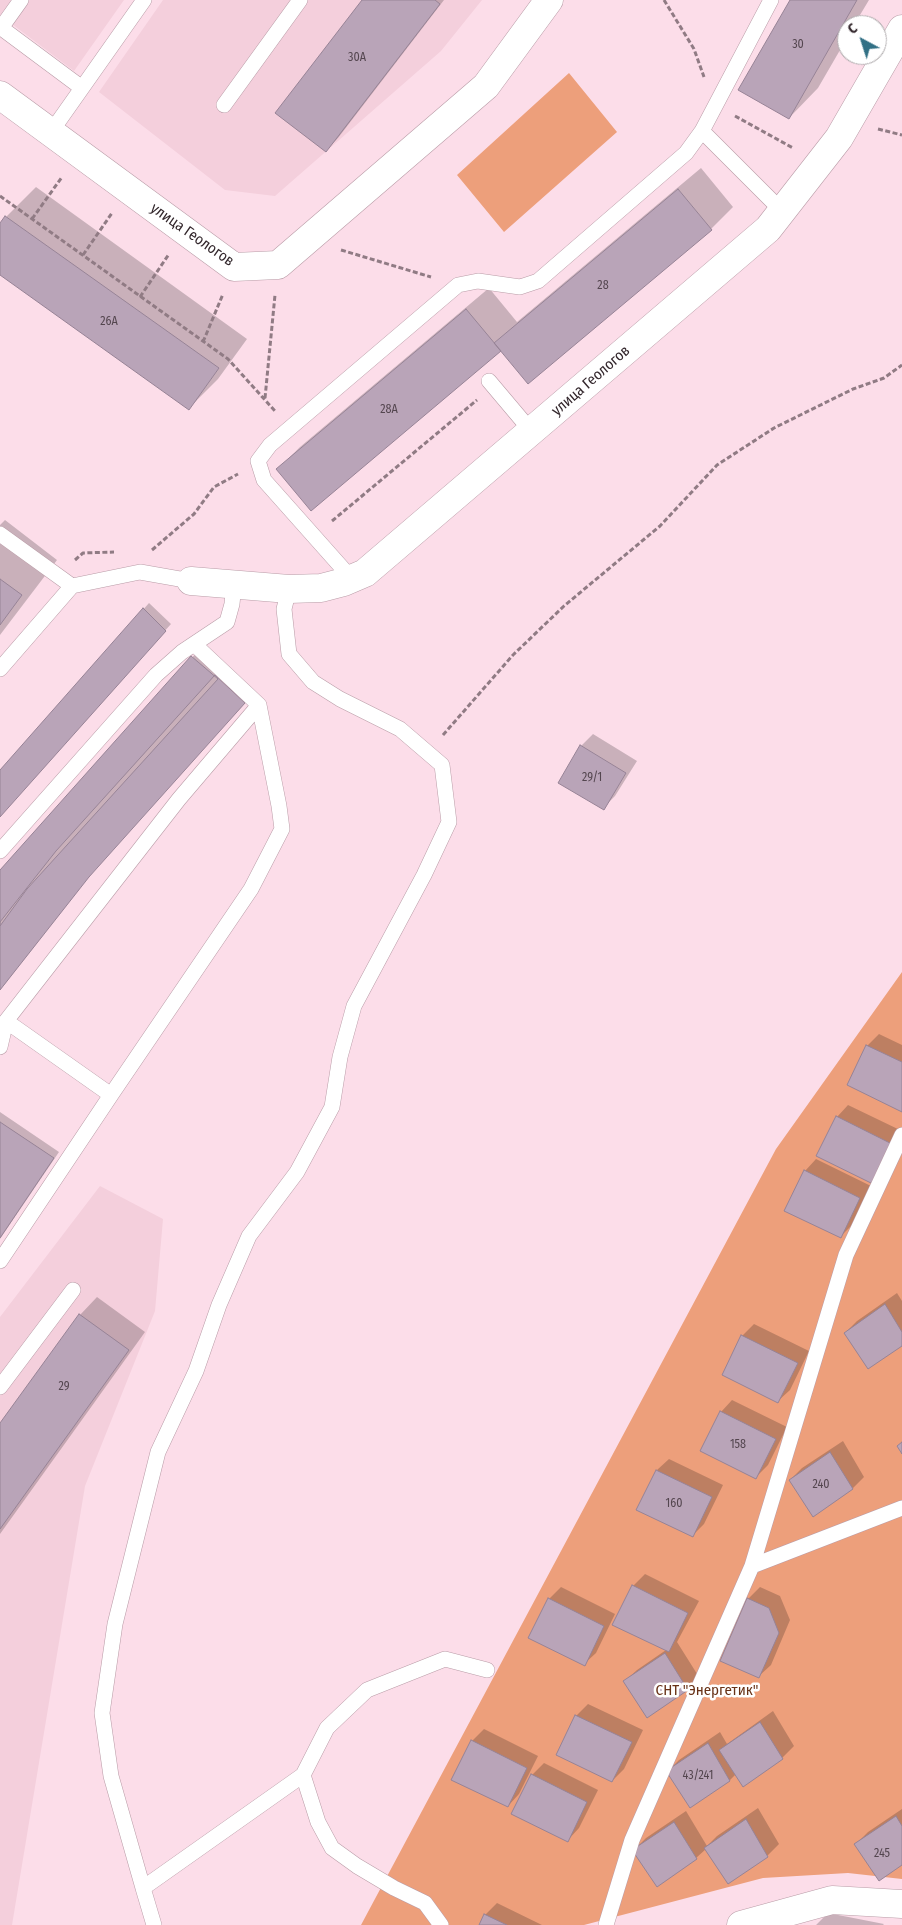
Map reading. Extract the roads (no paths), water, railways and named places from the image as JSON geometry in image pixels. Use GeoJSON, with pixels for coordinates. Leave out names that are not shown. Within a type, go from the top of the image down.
{"type":"FeatureCollection","features":[{"type":"Feature","properties":{"kind":"street","name":"улица Геологов"},"geometry":{"type":"LineString","coordinates":[[0,95],[234,267],[278,265],[486,86],[549,0]]}},
{"type":"Feature","properties":{"kind":"street","name":"улица Геологов"},"geometry":{"type":"LineString","coordinates":[[191,581],[289,589],[321,588],[365,573],[768,229],[840,138],[902,29]]}},
{"type":"Feature","properties":{"kind":"street"},"geometry":{"type":"LineString","coordinates":[[741,1925],[832,1900],[902,1904]]}},
{"type":"Feature","properties":{"kind":"lane"},"geometry":{"type":"LineString","coordinates":[[21,0],[0,28],[82,88]]}},
{"type":"Feature","properties":{"kind":"lane"},"geometry":{"type":"LineString","coordinates":[[51,132],[144,0]]}},
{"type":"Feature","properties":{"kind":"lane"},"geometry":{"type":"LineString","coordinates":[[224,105],[300,0]]}},
{"type":"Feature","properties":{"kind":"lane"},"geometry":{"type":"LineString","coordinates":[[352,579],[264,480],[258,461],[270,445],[458,285],[478,281],[520,287],[538,281],[686,153],[702,131],[771,0]]}},
{"type":"Feature","properties":{"kind":"lane"},"geometry":{"type":"LineString","coordinates":[[702,131],[782,211]]}},
{"type":"Feature","properties":{"kind":"lane"},"geometry":{"type":"LineString","coordinates":[[491,384],[532,432]]}},
{"type":"Feature","properties":{"kind":"lane"},"geometry":{"type":"LineString","coordinates":[[0,534],[58,574],[72,586]]}},
{"type":"Feature","properties":{"kind":"lane"},"geometry":{"type":"LineString","coordinates":[[0,669],[72,586],[140,572],[191,581]]}},
{"type":"Feature","properties":{"kind":"lane"},"geometry":{"type":"LineString","coordinates":[[0,851],[156,675],[182,652],[227,622],[232,604],[234,584]]}},
{"type":"Feature","properties":{"kind":"lane"},"geometry":{"type":"LineString","coordinates":[[154,1925],[111,1776],[102,1713],[117,1614],[158,1452],[196,1372],[218,1305],[249,1236],[297,1172],[332,1107],[340,1057],[354,1006],[424,875],[449,822],[442,765],[400,729],[340,699],[313,682],[289,654],[284,609],[289,589]]}},
{"type":"Feature","properties":{"kind":"lane"},"geometry":{"type":"LineString","coordinates":[[0,1261],[251,889],[282,829],[259,705],[194,644]]}},
{"type":"Feature","properties":{"kind":"lane"},"geometry":{"type":"LineString","coordinates":[[0,1047],[6,1021],[179,799],[259,705]]}},
{"type":"Feature","properties":{"kind":"lane"},"geometry":{"type":"LineString","coordinates":[[6,1021],[111,1095]]}},
{"type":"Feature","properties":{"kind":"lane"},"geometry":{"type":"LineString","coordinates":[[606,1925],[632,1840],[752,1566],[846,1254],[902,1135]]}},
{"type":"Feature","properties":{"kind":"lane"},"geometry":{"type":"LineString","coordinates":[[0,1387],[73,1290]]}},
{"type":"Feature","properties":{"kind":"lane"},"geometry":{"type":"LineString","coordinates":[[752,1566],[902,1508]]}},
{"type":"Feature","properties":{"kind":"lane"},"geometry":{"type":"LineString","coordinates":[[143,1888],[303,1775],[327,1728],[367,1690],[445,1659],[487,1670]]}},
{"type":"Feature","properties":{"kind":"lane"},"geometry":{"type":"LineString","coordinates":[[303,1775],[318,1822],[332,1848],[357,1866],[394,1888],[425,1903],[441,1925]]}},
{"type":"Feature","properties":{"kind":"park label","name":"СНТ \"Энергетик\""},"geometry":{"type":"Point","coordinates":[707,1691]}}]}
